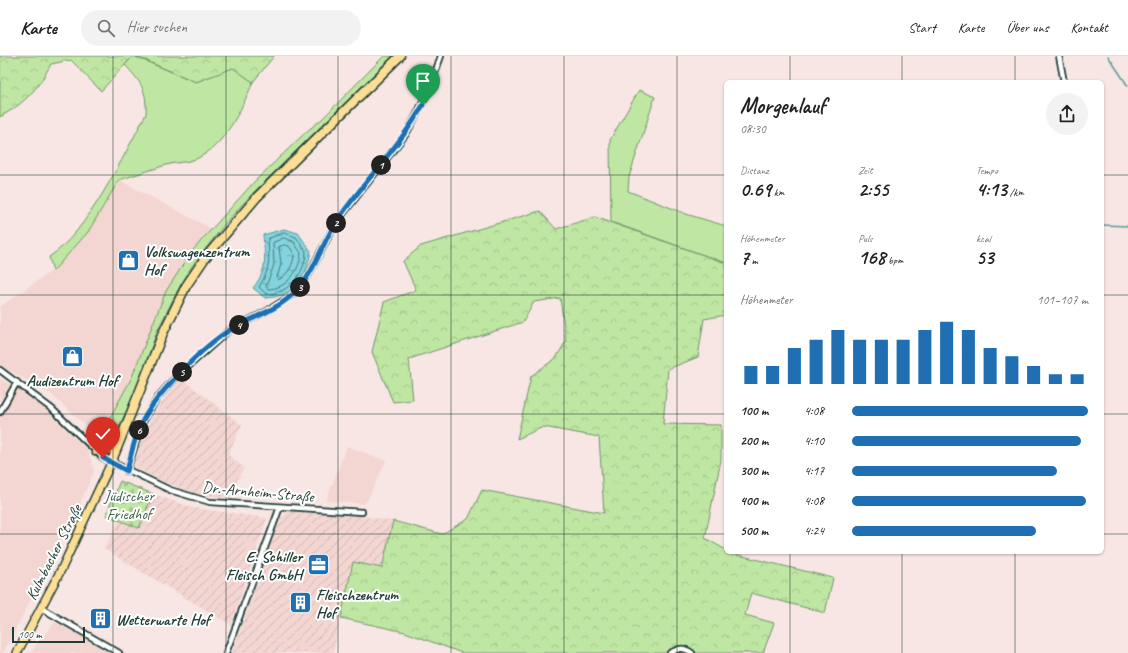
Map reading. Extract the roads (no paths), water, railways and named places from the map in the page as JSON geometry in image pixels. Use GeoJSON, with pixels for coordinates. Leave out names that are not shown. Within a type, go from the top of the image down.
{"type":"FeatureCollection","features":[{"type":"Feature","properties":{"kind":"highway"},"geometry":{"type":"LineString","coordinates":[[112,463],[167,323],[186,286],[205,258],[257,197],[400,56]]}},
{"type":"Feature","properties":{"kind":"highway"},"geometry":{"type":"LineString","coordinates":[[96,452],[107,450],[123,436]]}},
{"type":"Feature","properties":{"kind":"main road","name":"Kulmbacher Straße"},"geometry":{"type":"LineString","coordinates":[[17,653],[76,540],[112,463]]}},
{"type":"Feature","properties":{"kind":"street"},"geometry":{"type":"LineString","coordinates":[[127,471],[141,425],[158,397],[183,371],[228,331],[286,300],[302,285],[335,224],[406,134],[423,105],[441,56]]}},
{"type":"Feature","properties":{"kind":"street"},"geometry":{"type":"LineString","coordinates":[[1059,56],[1064,80]]}},
{"type":"Feature","properties":{"kind":"street","name":"Dr.-Arnheim-Straße"},"geometry":{"type":"LineString","coordinates":[[0,370],[52,409],[96,452],[127,471],[170,490],[210,502],[362,512]]}},
{"type":"Feature","properties":{"kind":"street"},"geometry":{"type":"LineString","coordinates":[[0,412],[17,382]]}},
{"type":"Feature","properties":{"kind":"street"},"geometry":{"type":"LineString","coordinates":[[226,653],[280,507]]}},
{"type":"Feature","properties":{"kind":"street"},"geometry":{"type":"LineString","coordinates":[[41,608],[119,653]]}},
{"type":"Feature","properties":{"kind":"street"},"geometry":{"type":"LineString","coordinates":[[670,653],[677,649],[684,648],[692,653]]}},
{"type":"Feature","properties":{"kind":"water"},"geometry":{"type":"Polygon","coordinates":[[[284,229],[298,233],[311,251],[309,261],[302,278],[297,285],[284,294],[265,298],[253,288],[263,269],[265,257],[263,235],[284,229]]]}},
{"type":"Feature","properties":{"kind":"waterway"},"geometry":{"type":"LineString","coordinates":[[1108,56],[1128,86]]}},
{"type":"Feature","properties":{"kind":"waterway"},"geometry":{"type":"LineString","coordinates":[[1104,225],[1128,226]]}},
{"type":"Feature","properties":{"kind":"place","name":"Volkswagenzentrum Hof"},"geometry":{"type":"Point","coordinates":[129,260]}},
{"type":"Feature","properties":{"kind":"place","name":"Audizentrum Hof"},"geometry":{"type":"Point","coordinates":[72,356]}},
{"type":"Feature","properties":{"kind":"place","name":"E. Schiller Fleisch GmbH"},"geometry":{"type":"Point","coordinates":[318,565]}},
{"type":"Feature","properties":{"kind":"place","name":"Fleischzentrum Hof"},"geometry":{"type":"Point","coordinates":[301,603]}},
{"type":"Feature","properties":{"kind":"place","name":"Wetterwarte Hof"},"geometry":{"type":"Point","coordinates":[100,619]}},
{"type":"Feature","properties":{"kind":"park label","name":"Jüdischer Friedhof"},"geometry":{"type":"Point","coordinates":[129,504]}}]}
